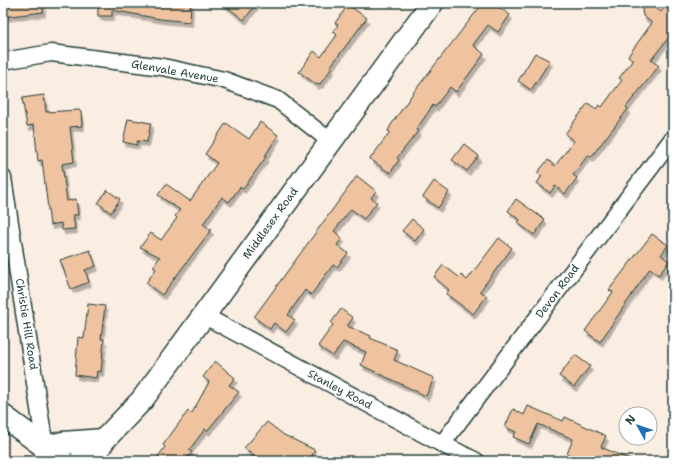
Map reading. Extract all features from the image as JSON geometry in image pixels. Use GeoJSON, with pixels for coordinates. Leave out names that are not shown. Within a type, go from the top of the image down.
{"type":"FeatureCollection","features":[{"type":"Feature","properties":{"kind":"street","name":"Middlesex Road"},"geometry":{"type":"LineString","coordinates":[[81,461],[98,449],[104,440],[142,400],[432,3]]}},
{"type":"Feature","properties":{"kind":"street","name":"Glenvale Avenue"},"geometry":{"type":"LineString","coordinates":[[3,61],[51,53],[163,67],[224,80],[278,100],[330,141]]}},
{"type":"Feature","properties":{"kind":"street","name":"Devon Road"},"geometry":{"type":"LineString","coordinates":[[442,444],[673,138]]}},
{"type":"Feature","properties":{"kind":"street","name":"Christie Hill Road"},"geometry":{"type":"LineString","coordinates":[[3,178],[46,454]]}},
{"type":"Feature","properties":{"kind":"street","name":"Stanley Road"},"geometry":{"type":"LineString","coordinates":[[203,315],[476,461]]}},
{"type":"Feature","properties":{"kind":"street"},"geometry":{"type":"LineString","coordinates":[[3,416],[46,454],[53,455],[62,461]]}},
{"type":"Feature","properties":{"kind":"street"},"geometry":{"type":"LineString","coordinates":[[46,454],[63,443],[104,440]]}},
{"type":"Feature","properties":{"kind":"building"},"geometry":{"type":"Polygon","coordinates":[[[3,3],[43,3],[43,12],[3,17],[3,3]]]}},
{"type":"Feature","properties":{"kind":"building"},"geometry":{"type":"Polygon","coordinates":[[[98,3],[191,3],[190,22],[160,19],[112,10],[112,16],[98,16],[98,3]]]}},
{"type":"Feature","properties":{"kind":"building"},"geometry":{"type":"Polygon","coordinates":[[[222,3],[257,3],[244,20],[222,3]]]}},
{"type":"Feature","properties":{"kind":"building"},"geometry":{"type":"Polygon","coordinates":[[[483,3],[493,3],[510,15],[498,32],[488,25],[473,45],[484,54],[456,92],[450,87],[435,107],[433,105],[416,130],[418,131],[397,158],[399,160],[390,173],[370,159],[390,132],[388,131],[391,125],[413,93],[483,3]]]}},
{"type":"Feature","properties":{"kind":"building"},"geometry":{"type":"Polygon","coordinates":[[[668,3],[673,3],[673,32],[651,60],[659,66],[626,107],[628,109],[591,157],[588,155],[573,175],[577,178],[565,194],[555,186],[550,193],[537,183],[542,176],[537,173],[548,160],[555,166],[574,141],[565,134],[588,103],[596,109],[599,105],[602,107],[622,80],[619,78],[633,60],[628,56],[652,23],[643,16],[642,10],[645,5],[651,5],[661,12],[668,3]]]}},
{"type":"Feature","properties":{"kind":"building"},"geometry":{"type":"Polygon","coordinates":[[[348,5],[367,18],[330,67],[332,68],[320,84],[318,83],[317,85],[299,72],[314,51],[321,57],[337,35],[333,31],[338,25],[335,23],[348,5]]]}},
{"type":"Feature","properties":{"kind":"building"},"geometry":{"type":"Polygon","coordinates":[[[535,53],[550,61],[531,90],[518,81],[535,53]]]}},
{"type":"Feature","properties":{"kind":"building"},"geometry":{"type":"Polygon","coordinates":[[[44,95],[46,112],[79,110],[81,112],[82,126],[70,127],[74,162],[62,164],[67,201],[76,199],[78,215],[73,215],[75,229],[62,230],[61,223],[50,225],[42,160],[38,161],[34,125],[27,126],[22,98],[44,95]]]}},
{"type":"Feature","properties":{"kind":"building"},"geometry":{"type":"Polygon","coordinates":[[[128,119],[151,123],[147,142],[137,141],[137,145],[123,142],[128,119]]]}},
{"type":"Feature","properties":{"kind":"building"},"geometry":{"type":"Polygon","coordinates":[[[260,122],[278,135],[265,156],[266,157],[243,189],[240,187],[229,202],[222,197],[203,224],[211,230],[162,295],[146,283],[156,269],[153,267],[160,257],[140,247],[151,233],[161,240],[177,218],[175,216],[180,210],[158,195],[166,184],[190,201],[217,163],[205,154],[226,123],[249,139],[260,122]]]}},
{"type":"Feature","properties":{"kind":"building"},"geometry":{"type":"Polygon","coordinates":[[[464,144],[479,156],[467,171],[452,160],[464,144]]]}},
{"type":"Feature","properties":{"kind":"building"},"geometry":{"type":"Polygon","coordinates":[[[357,176],[376,191],[371,198],[377,202],[364,219],[351,209],[334,231],[342,238],[337,245],[348,253],[337,267],[333,265],[311,295],[305,290],[288,315],[295,320],[286,332],[274,323],[270,329],[254,317],[357,176]]]}},
{"type":"Feature","properties":{"kind":"building"},"geometry":{"type":"Polygon","coordinates":[[[434,181],[449,192],[438,208],[423,197],[434,181]]]}},
{"type":"Feature","properties":{"kind":"building"},"geometry":{"type":"Polygon","coordinates":[[[107,190],[120,199],[111,213],[98,203],[107,190]]]}},
{"type":"Feature","properties":{"kind":"building"},"geometry":{"type":"Polygon","coordinates":[[[516,199],[545,220],[534,235],[518,223],[520,220],[508,211],[516,199]]]}},
{"type":"Feature","properties":{"kind":"building"},"geometry":{"type":"Polygon","coordinates":[[[412,219],[424,229],[415,241],[402,231],[412,219]]]}},
{"type":"Feature","properties":{"kind":"building"},"geometry":{"type":"Polygon","coordinates":[[[652,234],[668,245],[661,255],[669,261],[659,275],[650,268],[600,342],[585,331],[613,292],[609,290],[652,234]]]}},
{"type":"Feature","properties":{"kind":"building"},"geometry":{"type":"Polygon","coordinates":[[[499,238],[512,248],[480,291],[487,296],[473,314],[446,294],[449,290],[434,277],[443,265],[459,277],[461,275],[467,280],[499,238]]]}},
{"type":"Feature","properties":{"kind":"building"},"geometry":{"type":"Polygon","coordinates":[[[90,250],[96,266],[85,270],[89,282],[71,289],[60,260],[90,250]]]}},
{"type":"Feature","properties":{"kind":"building"},"geometry":{"type":"Polygon","coordinates":[[[88,304],[105,306],[101,339],[104,339],[101,372],[97,371],[96,378],[75,375],[78,337],[84,338],[88,304]]]}},
{"type":"Feature","properties":{"kind":"building"},"geometry":{"type":"Polygon","coordinates":[[[341,309],[353,318],[347,326],[398,350],[394,360],[434,378],[426,396],[361,365],[366,352],[343,342],[333,356],[318,346],[333,325],[331,323],[341,309]]]}},
{"type":"Feature","properties":{"kind":"building"},"geometry":{"type":"Polygon","coordinates":[[[575,355],[590,366],[574,387],[559,376],[575,355]]]}},
{"type":"Feature","properties":{"kind":"building"},"geometry":{"type":"Polygon","coordinates":[[[215,361],[235,378],[229,385],[239,392],[207,431],[205,429],[189,450],[192,452],[185,461],[155,461],[165,447],[163,445],[188,411],[192,413],[209,382],[203,377],[215,361]]]}},
{"type":"Feature","properties":{"kind":"building"},"geometry":{"type":"Polygon","coordinates":[[[528,406],[563,421],[565,417],[606,436],[601,447],[633,461],[584,461],[567,454],[573,439],[538,424],[529,444],[513,437],[516,432],[505,427],[513,409],[524,415],[528,406]]]}},
{"type":"Feature","properties":{"kind":"building"},"geometry":{"type":"Polygon","coordinates":[[[267,422],[284,435],[315,450],[309,461],[260,461],[244,448],[267,422]]]}}]}
